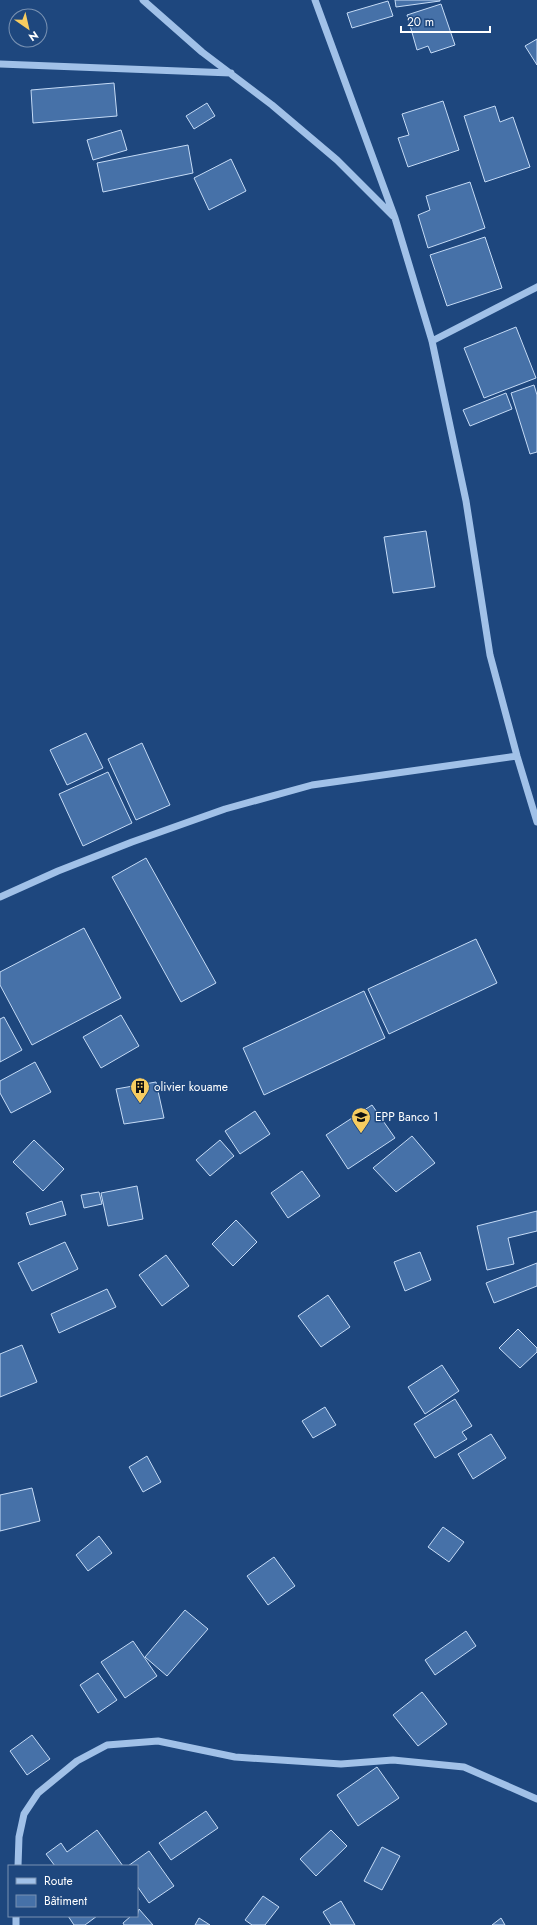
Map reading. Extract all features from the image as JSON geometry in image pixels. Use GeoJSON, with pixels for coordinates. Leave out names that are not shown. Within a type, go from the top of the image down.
{"type":"FeatureCollection","features":[{"type":"Feature","properties":{"kind":"street"},"geometry":{"type":"LineString","coordinates":[[142,0],[202,52],[232,73],[337,160],[394,218]]}},
{"type":"Feature","properties":{"kind":"street"},"geometry":{"type":"LineString","coordinates":[[315,0],[394,218],[432,341],[466,500],[490,655],[517,756],[537,822]]}},
{"type":"Feature","properties":{"kind":"street"},"geometry":{"type":"LineString","coordinates":[[0,64],[232,73]]}},
{"type":"Feature","properties":{"kind":"street"},"geometry":{"type":"LineString","coordinates":[[432,341],[537,287]]}},
{"type":"Feature","properties":{"kind":"street"},"geometry":{"type":"LineString","coordinates":[[0,897],[58,871],[132,842],[225,809],[312,785],[517,756]]}},
{"type":"Feature","properties":{"kind":"street"},"geometry":{"type":"LineString","coordinates":[[18,1865],[19,1837],[24,1814],[38,1793],[77,1761],[107,1745],[158,1741],[235,1757],[342,1764],[393,1760],[464,1767],[537,1799]]}},
{"type":"Feature","properties":{"kind":"building"},"geometry":{"type":"Polygon","coordinates":[[[395,0],[440,0],[440,1],[396,7],[395,0]]]}},
{"type":"Feature","properties":{"kind":"building"},"geometry":{"type":"Polygon","coordinates":[[[388,1],[393,16],[352,28],[347,13],[388,1]]]}},
{"type":"Feature","properties":{"kind":"building"},"geometry":{"type":"Polygon","coordinates":[[[441,4],[455,45],[431,53],[428,46],[417,50],[407,15],[441,4]]]}},
{"type":"Feature","properties":{"kind":"building"},"geometry":{"type":"Polygon","coordinates":[[[537,39],[537,65],[525,46],[537,39]]]}},
{"type":"Feature","properties":{"kind":"building"},"geometry":{"type":"Polygon","coordinates":[[[114,83],[117,116],[33,123],[31,90],[114,83]]]}},
{"type":"Feature","properties":{"kind":"building"},"geometry":{"type":"Polygon","coordinates":[[[443,101],[459,150],[408,167],[398,138],[409,135],[402,114],[443,101]]]}},
{"type":"Feature","properties":{"kind":"building"},"geometry":{"type":"Polygon","coordinates":[[[207,103],[215,116],[194,129],[186,116],[207,103]]]}},
{"type":"Feature","properties":{"kind":"building"},"geometry":{"type":"Polygon","coordinates":[[[495,106],[500,122],[513,117],[530,167],[485,182],[464,116],[495,106]]]}},
{"type":"Feature","properties":{"kind":"building"},"geometry":{"type":"Polygon","coordinates":[[[121,130],[127,150],[93,160],[87,140],[121,130]]]}},
{"type":"Feature","properties":{"kind":"building"},"geometry":{"type":"Polygon","coordinates":[[[188,145],[193,173],[103,192],[97,163],[188,145]]]}},
{"type":"Feature","properties":{"kind":"building"},"geometry":{"type":"Polygon","coordinates":[[[231,159],[246,191],[209,210],[194,178],[231,159]]]}},
{"type":"Feature","properties":{"kind":"building"},"geometry":{"type":"Polygon","coordinates":[[[470,182],[485,228],[428,248],[418,215],[430,210],[426,196],[470,182]]]}},
{"type":"Feature","properties":{"kind":"building"},"geometry":{"type":"Polygon","coordinates":[[[485,237],[502,288],[447,306],[430,255],[485,237]]]}},
{"type":"Feature","properties":{"kind":"building"},"geometry":{"type":"Polygon","coordinates":[[[516,327],[536,378],[484,398],[464,348],[516,327]]]}},
{"type":"Feature","properties":{"kind":"building"},"geometry":{"type":"Polygon","coordinates":[[[534,385],[537,395],[537,452],[530,454],[511,393],[534,385]]]}},
{"type":"Feature","properties":{"kind":"building"},"geometry":{"type":"Polygon","coordinates":[[[506,393],[512,409],[470,426],[463,410],[506,393]]]}},
{"type":"Feature","properties":{"kind":"building"},"geometry":{"type":"Polygon","coordinates":[[[426,531],[435,587],[393,593],[384,537],[426,531]]]}},
{"type":"Feature","properties":{"kind":"building"},"geometry":{"type":"Polygon","coordinates":[[[86,733],[103,768],[67,785],[50,750],[86,733]]]}},
{"type":"Feature","properties":{"kind":"building"},"geometry":{"type":"Polygon","coordinates":[[[142,743],[170,805],[136,820],[108,759],[142,743]]]}},
{"type":"Feature","properties":{"kind":"building"},"geometry":{"type":"Polygon","coordinates":[[[108,772],[132,823],[83,846],[59,794],[108,772]]]}},
{"type":"Feature","properties":{"kind":"building"},"geometry":{"type":"Polygon","coordinates":[[[146,858],[216,983],[181,1002],[112,877],[146,858]]]}},
{"type":"Feature","properties":{"kind":"building"},"geometry":{"type":"Polygon","coordinates":[[[84,928],[121,998],[32,1045],[0,985],[0,972],[84,928]]]}},
{"type":"Feature","properties":{"kind":"building"},"geometry":{"type":"Polygon","coordinates":[[[476,939],[497,983],[389,1034],[368,989],[476,939]]]}},
{"type":"Feature","properties":{"kind":"building"},"geometry":{"type":"Polygon","coordinates":[[[364,991],[385,1038],[264,1095],[243,1048],[364,991]]]}},
{"type":"Feature","properties":{"kind":"building"},"geometry":{"type":"Polygon","coordinates":[[[121,1015],[139,1046],[101,1068],[83,1037],[121,1015]]]}},
{"type":"Feature","properties":{"kind":"building"},"geometry":{"type":"Polygon","coordinates":[[[4,1017],[22,1050],[0,1062],[0,1019],[4,1017]]]}},
{"type":"Feature","properties":{"kind":"building"},"geometry":{"type":"Polygon","coordinates":[[[35,1062],[51,1092],[11,1113],[0,1093],[0,1081],[35,1062]]]}},
{"type":"Feature","properties":{"kind":"building","name":"olivier kouame"},"geometry":{"type":"Polygon","coordinates":[[[156,1082],[164,1118],[124,1124],[116,1089],[156,1082]]]}},
{"type":"Feature","properties":{"kind":"building"},"geometry":{"type":"Polygon","coordinates":[[[372,1105],[395,1138],[348,1169],[326,1135],[372,1105]]]}},
{"type":"Feature","properties":{"kind":"building"},"geometry":{"type":"Polygon","coordinates":[[[255,1111],[270,1134],[240,1154],[225,1131],[255,1111]]]}},
{"type":"Feature","properties":{"kind":"building"},"geometry":{"type":"Polygon","coordinates":[[[412,1136],[435,1163],[396,1192],[373,1168],[412,1136]]]}},
{"type":"Feature","properties":{"kind":"building"},"geometry":{"type":"Polygon","coordinates":[[[34,1140],[64,1169],[43,1191],[13,1162],[34,1140]]]}},
{"type":"Feature","properties":{"kind":"building"},"geometry":{"type":"Polygon","coordinates":[[[220,1140],[234,1156],[210,1176],[196,1160],[220,1140]]]}},
{"type":"Feature","properties":{"kind":"building"},"geometry":{"type":"Polygon","coordinates":[[[302,1171],[320,1196],[288,1218],[271,1193],[302,1171]]]}},
{"type":"Feature","properties":{"kind":"building"},"geometry":{"type":"Polygon","coordinates":[[[137,1186],[143,1219],[108,1226],[101,1193],[137,1186]]]}},
{"type":"Feature","properties":{"kind":"building"},"geometry":{"type":"Polygon","coordinates":[[[99,1192],[102,1204],[84,1208],[81,1195],[99,1192]]]}},
{"type":"Feature","properties":{"kind":"building"},"geometry":{"type":"Polygon","coordinates":[[[62,1201],[66,1215],[30,1225],[26,1213],[62,1201]]]}},
{"type":"Feature","properties":{"kind":"building"},"geometry":{"type":"Polygon","coordinates":[[[537,1211],[537,1231],[508,1238],[514,1264],[487,1270],[477,1226],[537,1211]]]}},
{"type":"Feature","properties":{"kind":"building"},"geometry":{"type":"Polygon","coordinates":[[[236,1220],[257,1242],[233,1266],[212,1244],[236,1220]]]}},
{"type":"Feature","properties":{"kind":"building"},"geometry":{"type":"Polygon","coordinates":[[[65,1242],[78,1269],[32,1291],[18,1263],[65,1242]]]}},
{"type":"Feature","properties":{"kind":"building"},"geometry":{"type":"Polygon","coordinates":[[[420,1252],[431,1280],[405,1291],[394,1262],[420,1252]]]}},
{"type":"Feature","properties":{"kind":"building"},"geometry":{"type":"Polygon","coordinates":[[[166,1255],[189,1286],[162,1306],[139,1275],[166,1255]]]}},
{"type":"Feature","properties":{"kind":"building"},"geometry":{"type":"Polygon","coordinates":[[[537,1263],[537,1286],[494,1303],[486,1283],[537,1263]]]}},
{"type":"Feature","properties":{"kind":"building"},"geometry":{"type":"Polygon","coordinates":[[[107,1289],[116,1307],[59,1333],[51,1314],[107,1289]]]}},
{"type":"Feature","properties":{"kind":"building"},"geometry":{"type":"Polygon","coordinates":[[[328,1295],[350,1327],[321,1347],[298,1316],[328,1295]]]}},
{"type":"Feature","properties":{"kind":"building"},"geometry":{"type":"Polygon","coordinates":[[[518,1329],[537,1348],[537,1352],[520,1368],[499,1348],[518,1329]]]}},
{"type":"Feature","properties":{"kind":"building"},"geometry":{"type":"Polygon","coordinates":[[[22,1345],[37,1382],[0,1397],[0,1354],[22,1345]]]}},
{"type":"Feature","properties":{"kind":"building"},"geometry":{"type":"Polygon","coordinates":[[[442,1365],[459,1391],[425,1414],[408,1387],[442,1365]]]}},
{"type":"Feature","properties":{"kind":"building"},"geometry":{"type":"Polygon","coordinates":[[[455,1399],[472,1426],[462,1432],[467,1439],[435,1458],[414,1424],[455,1399]]]}},
{"type":"Feature","properties":{"kind":"building"},"geometry":{"type":"Polygon","coordinates":[[[325,1407],[336,1425],[313,1438],[302,1421],[325,1407]]]}},
{"type":"Feature","properties":{"kind":"building"},"geometry":{"type":"Polygon","coordinates":[[[491,1434],[506,1458],[473,1479],[458,1454],[491,1434]]]}},
{"type":"Feature","properties":{"kind":"building"},"geometry":{"type":"Polygon","coordinates":[[[147,1456],[161,1482],[143,1492],[129,1467],[147,1456]]]}},
{"type":"Feature","properties":{"kind":"building"},"geometry":{"type":"Polygon","coordinates":[[[32,1488],[40,1521],[0,1531],[0,1495],[32,1488]]]}},
{"type":"Feature","properties":{"kind":"building"},"geometry":{"type":"Polygon","coordinates":[[[443,1527],[464,1542],[449,1562],[428,1547],[443,1527]]]}},
{"type":"Feature","properties":{"kind":"building"},"geometry":{"type":"Polygon","coordinates":[[[99,1536],[112,1553],[88,1571],[76,1555],[99,1536]]]}},
{"type":"Feature","properties":{"kind":"building"},"geometry":{"type":"Polygon","coordinates":[[[274,1557],[295,1586],[268,1605],[247,1576],[274,1557]]]}},
{"type":"Feature","properties":{"kind":"building"},"geometry":{"type":"Polygon","coordinates":[[[185,1610],[208,1629],[167,1676],[145,1657],[185,1610]]]}},
{"type":"Feature","properties":{"kind":"building"},"geometry":{"type":"Polygon","coordinates":[[[466,1631],[476,1646],[435,1675],[425,1660],[466,1631]]]}},
{"type":"Feature","properties":{"kind":"building"},"geometry":{"type":"Polygon","coordinates":[[[133,1641],[157,1676],[125,1698],[101,1662],[133,1641]]]}},
{"type":"Feature","properties":{"kind":"building"},"geometry":{"type":"Polygon","coordinates":[[[98,1673],[117,1700],[98,1713],[80,1685],[98,1673]]]}},
{"type":"Feature","properties":{"kind":"building"},"geometry":{"type":"Polygon","coordinates":[[[422,1692],[447,1724],[418,1746],[393,1715],[422,1692]]]}},
{"type":"Feature","properties":{"kind":"building"},"geometry":{"type":"Polygon","coordinates":[[[32,1735],[50,1759],[27,1775],[10,1751],[32,1735]]]}},
{"type":"Feature","properties":{"kind":"building"},"geometry":{"type":"Polygon","coordinates":[[[377,1767],[399,1798],[358,1826],[337,1795],[377,1767]]]}},
{"type":"Feature","properties":{"kind":"building"},"geometry":{"type":"Polygon","coordinates":[[[206,1811],[218,1828],[171,1860],[159,1843],[206,1811]]]}},
{"type":"Feature","properties":{"kind":"building"},"geometry":{"type":"Polygon","coordinates":[[[97,1830],[122,1865],[54,1865],[46,1854],[61,1843],[67,1852],[97,1830]]]}},
{"type":"Feature","properties":{"kind":"building"},"geometry":{"type":"Polygon","coordinates":[[[331,1830],[347,1846],[316,1876],[300,1859],[331,1830]]]}},
{"type":"Feature","properties":{"kind":"building"},"geometry":{"type":"Polygon","coordinates":[[[382,1847],[400,1856],[382,1890],[364,1881],[382,1847]]]}},
{"type":"Feature","properties":{"kind":"building"},"geometry":{"type":"Polygon","coordinates":[[[149,1851],[174,1886],[149,1903],[138,1887],[138,1865],[129,1865],[149,1851]]]}},
{"type":"Feature","properties":{"kind":"building"},"geometry":{"type":"Polygon","coordinates":[[[263,1896],[279,1907],[265,1925],[252,1925],[245,1920],[263,1896]]]}},
{"type":"Feature","properties":{"kind":"building"},"geometry":{"type":"Polygon","coordinates":[[[341,1901],[355,1925],[331,1925],[323,1912],[341,1901]]]}},
{"type":"Feature","properties":{"kind":"building"},"geometry":{"type":"Polygon","coordinates":[[[139,1909],[153,1925],[124,1925],[123,1923],[130,1917],[138,1917],[139,1909]]]}},
{"type":"Feature","properties":{"kind":"building"},"geometry":{"type":"Polygon","coordinates":[[[69,1917],[96,1917],[85,1925],[74,1925],[69,1917]]]}},
{"type":"Feature","properties":{"kind":"building"},"geometry":{"type":"Polygon","coordinates":[[[199,1918],[210,1925],[195,1925],[199,1918]]]}},
{"type":"Feature","properties":{"kind":"building"},"geometry":{"type":"Polygon","coordinates":[[[501,1918],[505,1925],[492,1925],[501,1918]]]}},
{"type":"Feature","properties":{"kind":"place","name":"olivier kouame"},"geometry":{"type":"Point","coordinates":[140,1104]}},
{"type":"Feature","properties":{"kind":"place","name":"EPP Banco 1"},"geometry":{"type":"Point","coordinates":[361,1134]}}]}
